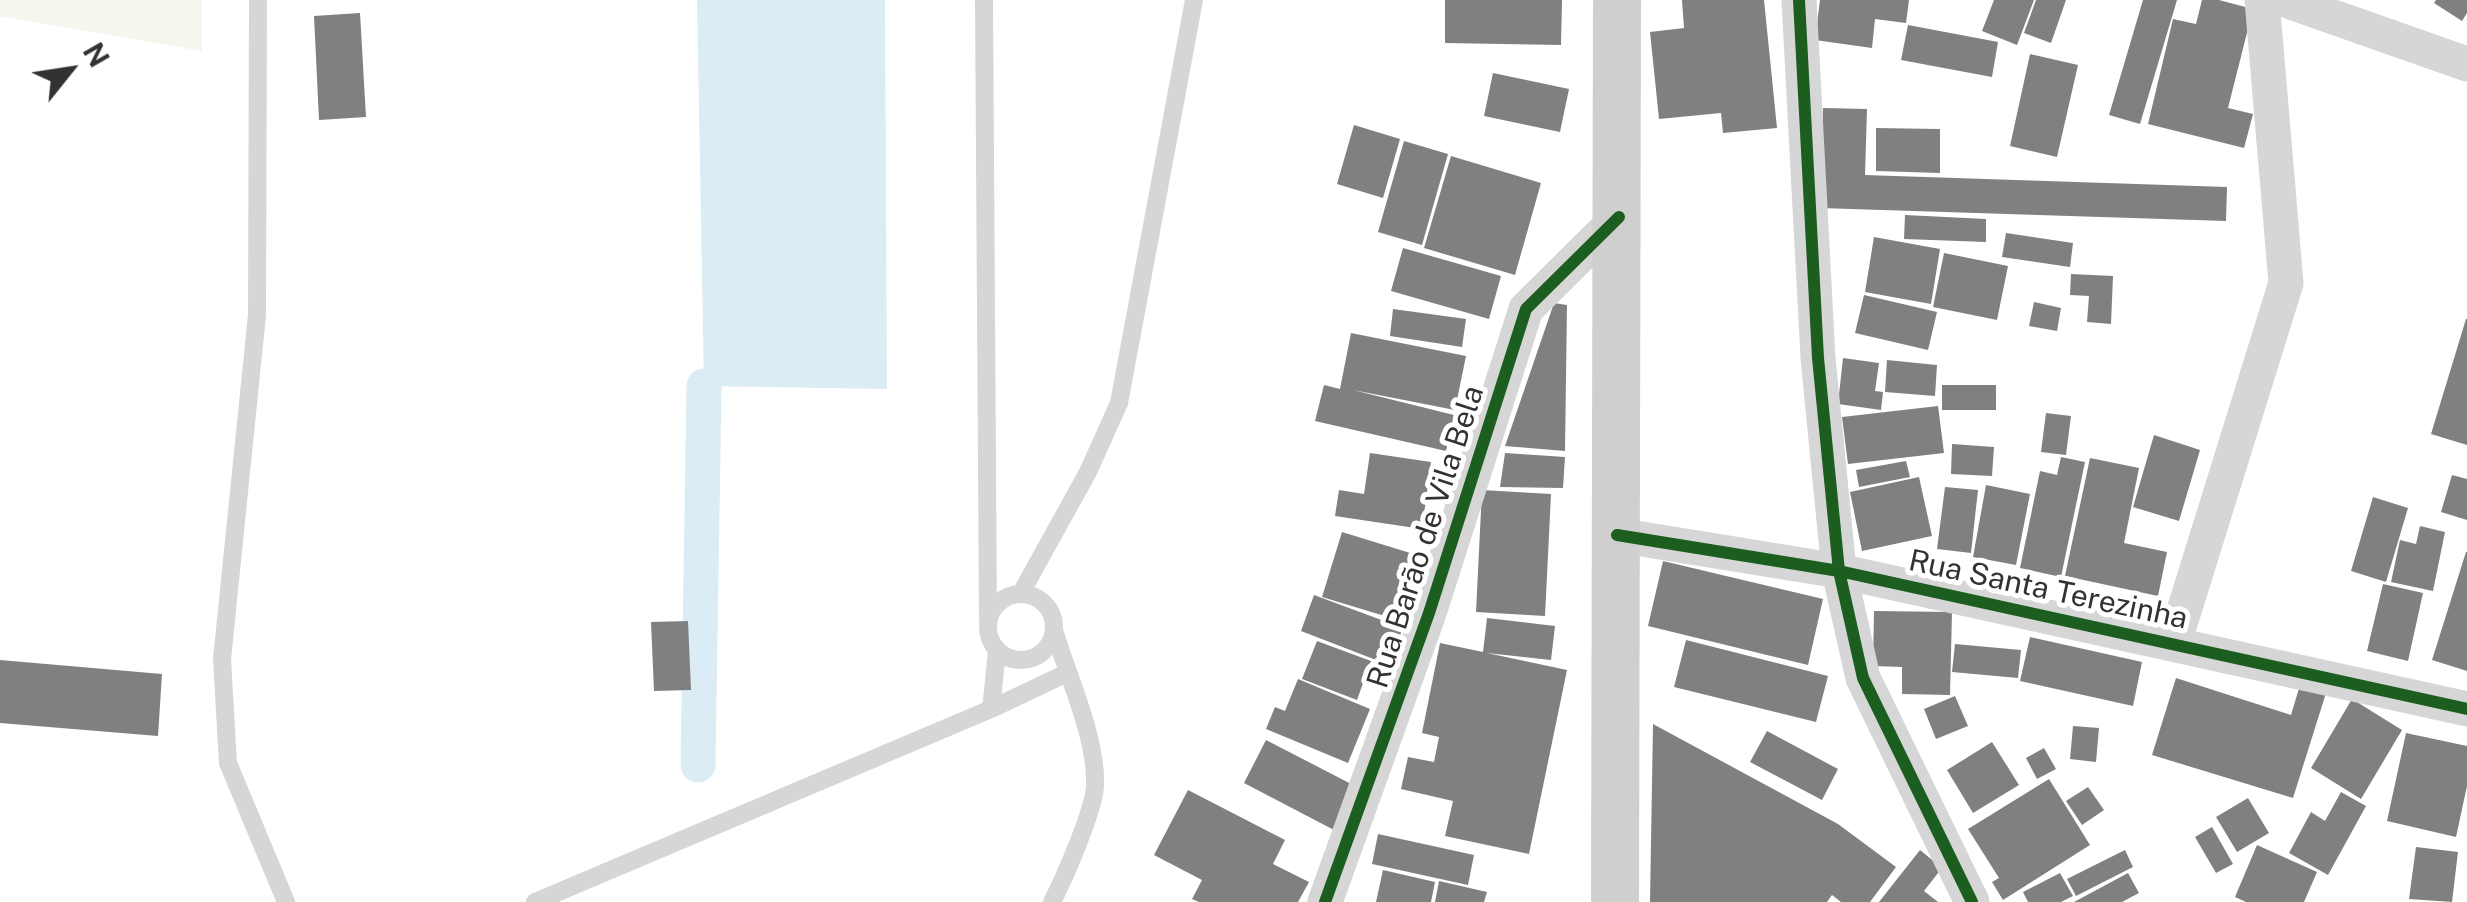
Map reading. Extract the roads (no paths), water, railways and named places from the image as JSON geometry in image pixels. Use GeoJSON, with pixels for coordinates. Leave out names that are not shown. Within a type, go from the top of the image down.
{"type":"FeatureCollection","features":[{"type":"Feature","properties":{"kind":"main road"},"geometry":{"type":"LineString","coordinates":[[1614,902],[1617,0]]}},
{"type":"Feature","properties":{"kind":"street"},"geometry":{"type":"LineString","coordinates":[[1799,0],[1818,358],[1839,571],[1864,678],[1972,902]]}},
{"type":"Feature","properties":{"kind":"street"},"geometry":{"type":"LineString","coordinates":[[2174,642],[2286,282],[2262,0]]}},
{"type":"Feature","properties":{"kind":"street"},"geometry":{"type":"LineString","coordinates":[[2285,0],[2467,64]]}},
{"type":"Feature","properties":{"kind":"street","name":"Rua Barão de Vila Bela"},"geometry":{"type":"LineString","coordinates":[[1325,902],[1429,613],[1526,309],[1619,218]]}},
{"type":"Feature","properties":{"kind":"street","name":"Rua Santa Terezinha"},"geometry":{"type":"LineString","coordinates":[[1616,535],[1839,571],[2467,709]]}},
{"type":"Feature","properties":{"kind":"lane"},"geometry":{"type":"LineString","coordinates":[[258,0],[257,314],[222,659],[228,763],[286,902]]}},
{"type":"Feature","properties":{"kind":"lane"},"geometry":{"type":"LineString","coordinates":[[984,0],[988,620],[991,642],[1006,658],[1028,660],[1045,650],[1054,630]]}},
{"type":"Feature","properties":{"kind":"lane"},"geometry":{"type":"LineString","coordinates":[[988,620],[1000,601],[1021,593],[1088,472],[1120,403],[1194,0]]}},
{"type":"Feature","properties":{"kind":"lane"},"geometry":{"type":"LineString","coordinates":[[1021,593],[1042,602],[1049,610],[1086,722],[1095,788],[1065,877],[1052,902]]}},
{"type":"Feature","properties":{"kind":"lane"},"geometry":{"type":"LineString","coordinates":[[991,708],[997,651]]}},
{"type":"Feature","properties":{"kind":"lane"},"geometry":{"type":"LineString","coordinates":[[536,902],[1067,672]]}},
{"type":"Feature","properties":{"kind":"waterway"},"geometry":{"type":"LineString","coordinates":[[698,765],[704,386]]}}]}
